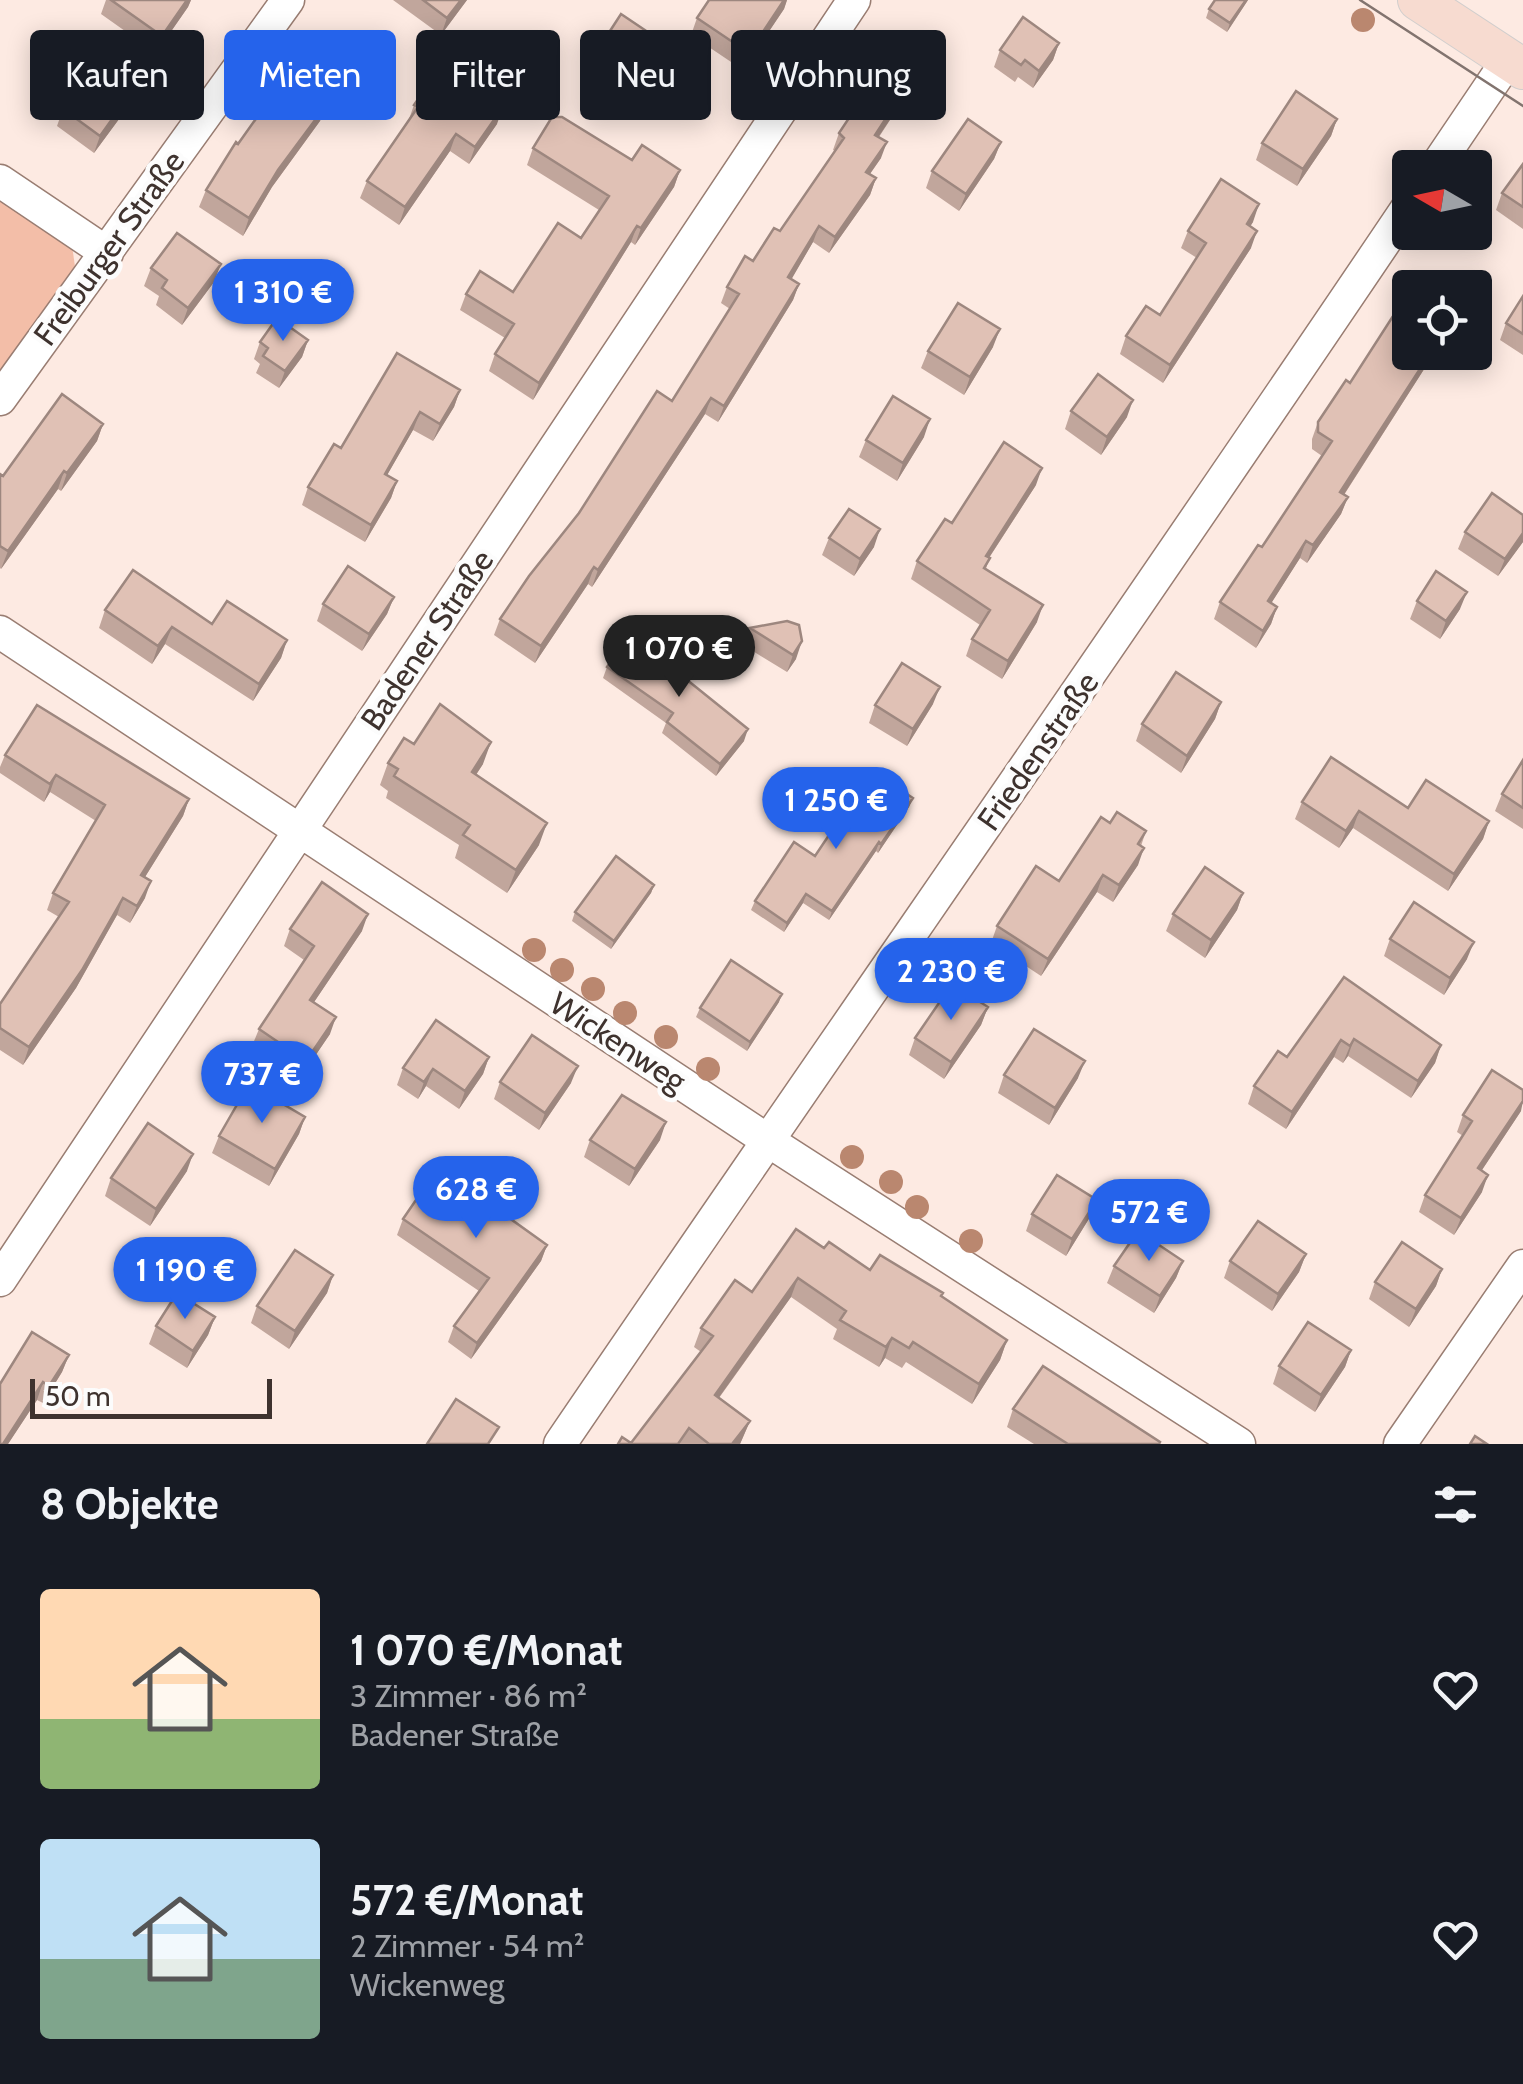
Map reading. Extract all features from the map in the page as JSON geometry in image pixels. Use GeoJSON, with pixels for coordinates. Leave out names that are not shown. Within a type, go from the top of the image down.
{"type":"FeatureCollection","features":[{"type":"Feature","properties":{"kind":"main road"},"geometry":{"type":"LineString","coordinates":[[1418,0],[1516,65]]}},
{"type":"Feature","properties":{"kind":"street","name":"Freiburger Straße"},"geometry":{"type":"LineString","coordinates":[[0,399],[288,0]]}},
{"type":"Feature","properties":{"kind":"street","name":"Badener Straße"},"geometry":{"type":"LineString","coordinates":[[0,1280],[854,0]]}},
{"type":"Feature","properties":{"kind":"street"},"geometry":{"type":"LineString","coordinates":[[1448,150],[1516,65]]}},
{"type":"Feature","properties":{"kind":"street"},"geometry":{"type":"LineString","coordinates":[[0,182],[107,253]]}},
{"type":"Feature","properties":{"kind":"street","name":"Friedenstraße"},"geometry":{"type":"LineString","coordinates":[[560,1444],[766,1140],[1138,607],[1392,231]]}},
{"type":"Feature","properties":{"kind":"street","name":"Wickenweg"},"geometry":{"type":"LineString","coordinates":[[0,632],[766,1140],[1240,1444]]}},
{"type":"Feature","properties":{"kind":"street"},"geometry":{"type":"LineString","coordinates":[[1400,1444],[1523,1266]]}},
{"type":"Feature","properties":{"kind":"shaded area"},"geometry":{"type":"Polygon","coordinates":[[[0,191],[71,238],[76,274],[0,379],[0,191]]]}},
{"type":"Feature","properties":{"kind":"building"},"geometry":{"type":"Polygon","coordinates":[[[111,0],[187,0],[166,30],[154,30],[111,0]]]}},
{"type":"Feature","properties":{"kind":"building"},"geometry":{"type":"Polygon","coordinates":[[[423,0],[461,0],[447,18],[423,0]]]}},
{"type":"Feature","properties":{"kind":"building"},"geometry":{"type":"Polygon","coordinates":[[[709,0],[784,0],[764,30],[731,30],[731,41],[697,18],[709,0]]]}},
{"type":"Feature","properties":{"kind":"building"},"geometry":{"type":"Polygon","coordinates":[[[1215,0],[1246,0],[1230,23],[1209,9],[1215,0]]]}},
{"type":"Feature","properties":{"kind":"building"},"geometry":{"type":"Polygon","coordinates":[[[621,14],[645,30],[611,30],[621,14]]]}},
{"type":"Feature","properties":{"kind":"building"},"geometry":{"type":"Polygon","coordinates":[[[1023,17],[1059,43],[1039,71],[1025,60],[1021,65],[1000,50],[1023,17]]]}},
{"type":"Feature","properties":{"kind":"building"},"geometry":{"type":"Polygon","coordinates":[[[1296,91],[1337,119],[1303,169],[1262,143],[1296,91]]]}},
{"type":"Feature","properties":{"kind":"building"},"geometry":{"type":"Polygon","coordinates":[[[416,110],[416,120],[494,120],[475,147],[456,134],[405,207],[367,181],[416,110]]]}},
{"type":"Feature","properties":{"kind":"building"},"geometry":{"type":"Polygon","coordinates":[[[562,117],[632,160],[642,145],[680,170],[641,228],[637,226],[539,383],[495,354],[514,324],[466,294],[480,271],[513,292],[558,223],[581,238],[609,196],[533,148],[550,120],[562,117]]]}},
{"type":"Feature","properties":{"kind":"building"},"geometry":{"type":"Polygon","coordinates":[[[968,119],[1001,142],[966,194],[932,171],[968,119]]]}},
{"type":"Feature","properties":{"kind":"building"},"geometry":{"type":"Polygon","coordinates":[[[78,120],[111,120],[100,136],[78,120]]]}},
{"type":"Feature","properties":{"kind":"building"},"geometry":{"type":"Polygon","coordinates":[[[255,120],[315,120],[249,218],[206,190],[255,120]]]}},
{"type":"Feature","properties":{"kind":"building"},"geometry":{"type":"Polygon","coordinates":[[[848,120],[885,120],[875,135],[887,142],[866,172],[876,178],[835,237],[819,226],[788,277],[799,284],[724,406],[711,398],[598,570],[594,567],[541,646],[500,619],[579,513],[657,391],[672,401],[739,294],[727,287],[745,256],[753,261],[774,228],[780,231],[844,138],[839,133],[848,120]]]}},
{"type":"Feature","properties":{"kind":"building"},"geometry":{"type":"Polygon","coordinates":[[[1523,164],[1523,207],[1502,193],[1523,164]]]}},
{"type":"Feature","properties":{"kind":"building"},"geometry":{"type":"Polygon","coordinates":[[[1221,179],[1259,204],[1247,224],[1257,231],[1170,365],[1126,336],[1146,306],[1160,315],[1206,243],[1188,231],[1221,179]]]}},
{"type":"Feature","properties":{"kind":"building"},"geometry":{"type":"Polygon","coordinates":[[[177,233],[221,264],[188,308],[162,288],[167,280],[151,268],[177,233]]]}},
{"type":"Feature","properties":{"kind":"building"},"geometry":{"type":"Polygon","coordinates":[[[1523,296],[1523,334],[1506,323],[1523,296]]]}},
{"type":"Feature","properties":{"kind":"building"},"geometry":{"type":"Polygon","coordinates":[[[958,303],[1000,329],[970,377],[928,351],[958,303]]]}},
{"type":"Feature","properties":{"kind":"building"},"geometry":{"type":"Polygon","coordinates":[[[277,318],[308,340],[285,371],[263,356],[268,348],[260,342],[277,318]]]}},
{"type":"Feature","properties":{"kind":"building"},"geometry":{"type":"Polygon","coordinates":[[[1392,318],[1392,370],[1419,370],[1340,492],[1348,497],[1313,545],[1306,541],[1268,601],[1277,607],[1263,631],[1220,602],[1258,545],[1262,547],[1332,441],[1318,432],[1318,422],[1346,380],[1350,383],[1392,318]]]}},
{"type":"Feature","properties":{"kind":"building"},"geometry":{"type":"Polygon","coordinates":[[[397,353],[460,390],[440,424],[420,412],[385,474],[397,481],[371,525],[308,487],[334,444],[341,448],[397,353]]]}},
{"type":"Feature","properties":{"kind":"building"},"geometry":{"type":"Polygon","coordinates":[[[1098,374],[1133,400],[1107,437],[1071,411],[1098,374]]]}},
{"type":"Feature","properties":{"kind":"building"},"geometry":{"type":"Polygon","coordinates":[[[62,394],[103,424],[67,473],[64,471],[8,551],[0,546],[0,474],[3,476],[62,394]]]}},
{"type":"Feature","properties":{"kind":"building"},"geometry":{"type":"Polygon","coordinates":[[[893,396],[930,419],[903,463],[866,440],[893,396]]]}},
{"type":"Feature","properties":{"kind":"building"},"geometry":{"type":"Polygon","coordinates":[[[1004,442],[1042,468],[986,556],[990,558],[984,568],[1043,605],[1008,661],[972,639],[990,610],[917,561],[945,519],[952,523],[1004,442]]]}},
{"type":"Feature","properties":{"kind":"building"},"geometry":{"type":"Polygon","coordinates":[[[1492,493],[1523,515],[1523,533],[1505,559],[1465,532],[1492,493]]]}},
{"type":"Feature","properties":{"kind":"building"},"geometry":{"type":"Polygon","coordinates":[[[849,509],[880,529],[860,559],[829,538],[849,509]]]}},
{"type":"Feature","properties":{"kind":"building"},"geometry":{"type":"Polygon","coordinates":[[[348,566],[394,597],[369,634],[323,604],[348,566]]]}},
{"type":"Feature","properties":{"kind":"building"},"geometry":{"type":"Polygon","coordinates":[[[133,570],[212,624],[227,601],[287,640],[259,684],[172,627],[158,646],[105,610],[133,570]]]}},
{"type":"Feature","properties":{"kind":"building"},"geometry":{"type":"Polygon","coordinates":[[[1436,571],[1467,592],[1446,621],[1417,601],[1436,571]]]}},
{"type":"Feature","properties":{"kind":"building"},"geometry":{"type":"Polygon","coordinates":[[[787,621],[799,625],[802,641],[793,655],[750,628],[787,621]]]}},
{"type":"Feature","properties":{"kind":"building"},"geometry":{"type":"Polygon","coordinates":[[[630,634],[748,729],[720,764],[667,722],[673,713],[607,667],[630,634]]]}},
{"type":"Feature","properties":{"kind":"building"},"geometry":{"type":"Polygon","coordinates":[[[902,663],[940,687],[913,729],[875,705],[902,663]]]}},
{"type":"Feature","properties":{"kind":"building"},"geometry":{"type":"Polygon","coordinates":[[[1176,672],[1221,702],[1187,756],[1142,724],[1176,672]]]}},
{"type":"Feature","properties":{"kind":"building"},"geometry":{"type":"Polygon","coordinates":[[[440,704],[491,742],[472,772],[547,823],[516,870],[463,835],[470,825],[394,776],[398,769],[388,763],[404,738],[414,744],[440,704]]]}},
{"type":"Feature","properties":{"kind":"building"},"geometry":{"type":"Polygon","coordinates":[[[37,705],[189,799],[141,875],[151,881],[137,906],[123,898],[82,970],[29,1047],[0,1028],[0,1004],[69,902],[53,893],[105,805],[56,775],[50,784],[5,755],[37,705]]]}},
{"type":"Feature","properties":{"kind":"building"},"geometry":{"type":"Polygon","coordinates":[[[1331,757],[1408,808],[1426,780],[1489,821],[1454,874],[1359,811],[1346,831],[1302,802],[1331,757]]]}},
{"type":"Feature","properties":{"kind":"building"},"geometry":{"type":"Polygon","coordinates":[[[1523,760],[1523,808],[1502,794],[1523,760]]]}},
{"type":"Feature","properties":{"kind":"building"},"geometry":{"type":"Polygon","coordinates":[[[872,771],[913,798],[832,911],[806,894],[787,923],[755,901],[794,842],[815,856],[872,771]]]}},
{"type":"Feature","properties":{"kind":"building"},"geometry":{"type":"Polygon","coordinates":[[[1117,812],[1146,831],[1138,844],[1144,848],[1119,885],[1103,875],[1048,959],[997,926],[1036,866],[1059,881],[1101,817],[1110,823],[1117,812]]]}},
{"type":"Feature","properties":{"kind":"building"},"geometry":{"type":"Polygon","coordinates":[[[616,856],[654,885],[614,941],[575,912],[616,856]]]}},
{"type":"Feature","properties":{"kind":"building"},"geometry":{"type":"Polygon","coordinates":[[[1205,867],[1243,893],[1211,940],[1173,914],[1205,867]]]}},
{"type":"Feature","properties":{"kind":"building"},"geometry":{"type":"Polygon","coordinates":[[[322,882],[368,914],[310,1000],[336,1017],[306,1061],[259,1029],[314,946],[290,929],[322,882]]]}},
{"type":"Feature","properties":{"kind":"building"},"geometry":{"type":"Polygon","coordinates":[[[1414,902],[1474,942],[1450,978],[1390,939],[1414,902]]]}},
{"type":"Feature","properties":{"kind":"building"},"geometry":{"type":"Polygon","coordinates":[[[731,960],[782,994],[750,1042],[700,1008],[731,960]]]}},
{"type":"Feature","properties":{"kind":"building"},"geometry":{"type":"Polygon","coordinates":[[[1344,977],[1441,1045],[1418,1081],[1354,1039],[1350,1046],[1341,1040],[1292,1112],[1254,1086],[1278,1051],[1287,1057],[1344,977]]]}},
{"type":"Feature","properties":{"kind":"building"},"geometry":{"type":"Polygon","coordinates":[[[952,984],[988,1007],[951,1062],[915,1038],[952,984]]]}},
{"type":"Feature","properties":{"kind":"building"},"geometry":{"type":"Polygon","coordinates":[[[436,1020],[489,1057],[465,1091],[433,1069],[424,1082],[403,1068],[436,1020]]]}},
{"type":"Feature","properties":{"kind":"building"},"geometry":{"type":"Polygon","coordinates":[[[1034,1029],[1085,1061],[1055,1108],[1004,1075],[1034,1029]]]}},
{"type":"Feature","properties":{"kind":"building"},"geometry":{"type":"Polygon","coordinates":[[[532,1035],[578,1066],[545,1113],[500,1082],[532,1035]]]}},
{"type":"Feature","properties":{"kind":"building"},"geometry":{"type":"Polygon","coordinates":[[[1492,1070],[1523,1090],[1523,1101],[1478,1168],[1488,1175],[1461,1218],[1425,1195],[1472,1121],[1463,1115],[1492,1070]]]}},
{"type":"Feature","properties":{"kind":"building"},"geometry":{"type":"Polygon","coordinates":[[[249,1084],[305,1117],[275,1169],[219,1136],[249,1084]]]}},
{"type":"Feature","properties":{"kind":"building"},"geometry":{"type":"Polygon","coordinates":[[[622,1095],[666,1122],[635,1169],[590,1140],[622,1095]]]}},
{"type":"Feature","properties":{"kind":"building"},"geometry":{"type":"Polygon","coordinates":[[[148,1123],[193,1154],[156,1209],[111,1178],[148,1123]]]}},
{"type":"Feature","properties":{"kind":"building"},"geometry":{"type":"Polygon","coordinates":[[[444,1159],[490,1190],[484,1200],[547,1245],[477,1343],[454,1326],[489,1278],[403,1219],[444,1159]]]}},
{"type":"Feature","properties":{"kind":"building"},"geometry":{"type":"Polygon","coordinates":[[[1057,1175],[1097,1200],[1072,1239],[1032,1214],[1057,1175]]]}},
{"type":"Feature","properties":{"kind":"building"},"geometry":{"type":"Polygon","coordinates":[[[1258,1221],[1306,1254],[1278,1294],[1230,1261],[1258,1221]]]}},
{"type":"Feature","properties":{"kind":"building"},"geometry":{"type":"Polygon","coordinates":[[[796,1229],[824,1248],[829,1242],[870,1270],[880,1255],[943,1293],[941,1296],[1007,1340],[979,1384],[913,1342],[909,1348],[892,1338],[886,1347],[840,1320],[846,1311],[798,1278],[715,1395],[750,1421],[732,1444],[709,1444],[689,1428],[678,1444],[618,1444],[622,1437],[631,1443],[713,1336],[701,1328],[735,1280],[752,1292],[796,1229]]]}},
{"type":"Feature","properties":{"kind":"building"},"geometry":{"type":"Polygon","coordinates":[[[1138,1231],[1183,1261],[1160,1296],[1114,1266],[1138,1231]]]}},
{"type":"Feature","properties":{"kind":"building"},"geometry":{"type":"Polygon","coordinates":[[[1402,1242],[1442,1269],[1416,1309],[1375,1282],[1402,1242]]]}},
{"type":"Feature","properties":{"kind":"building"},"geometry":{"type":"Polygon","coordinates":[[[295,1250],[333,1275],[295,1331],[257,1306],[295,1250]]]}},
{"type":"Feature","properties":{"kind":"building"},"geometry":{"type":"Polygon","coordinates":[[[177,1293],[215,1317],[193,1351],[156,1326],[177,1293]]]}},
{"type":"Feature","properties":{"kind":"building"},"geometry":{"type":"Polygon","coordinates":[[[1308,1322],[1351,1350],[1321,1395],[1279,1366],[1308,1322]]]}},
{"type":"Feature","properties":{"kind":"building"},"geometry":{"type":"Polygon","coordinates":[[[32,1332],[69,1355],[49,1386],[43,1382],[0,1444],[0,1384],[32,1332]]]}},
{"type":"Feature","properties":{"kind":"building"},"geometry":{"type":"Polygon","coordinates":[[[1043,1366],[1159,1444],[1068,1444],[1013,1409],[1043,1366]]]}},
{"type":"Feature","properties":{"kind":"building"},"geometry":{"type":"Polygon","coordinates":[[[456,1399],[499,1427],[488,1444],[427,1444],[456,1399]]]}},
{"type":"Feature","properties":{"kind":"building"},"geometry":{"type":"Polygon","coordinates":[[[1475,1436],[1487,1444],[1470,1444],[1475,1436]]]}},
{"type":"Feature","properties":{"kind":"tram line"},"geometry":{"type":"LineString","coordinates":[[1360,0],[1523,106]]}}]}
